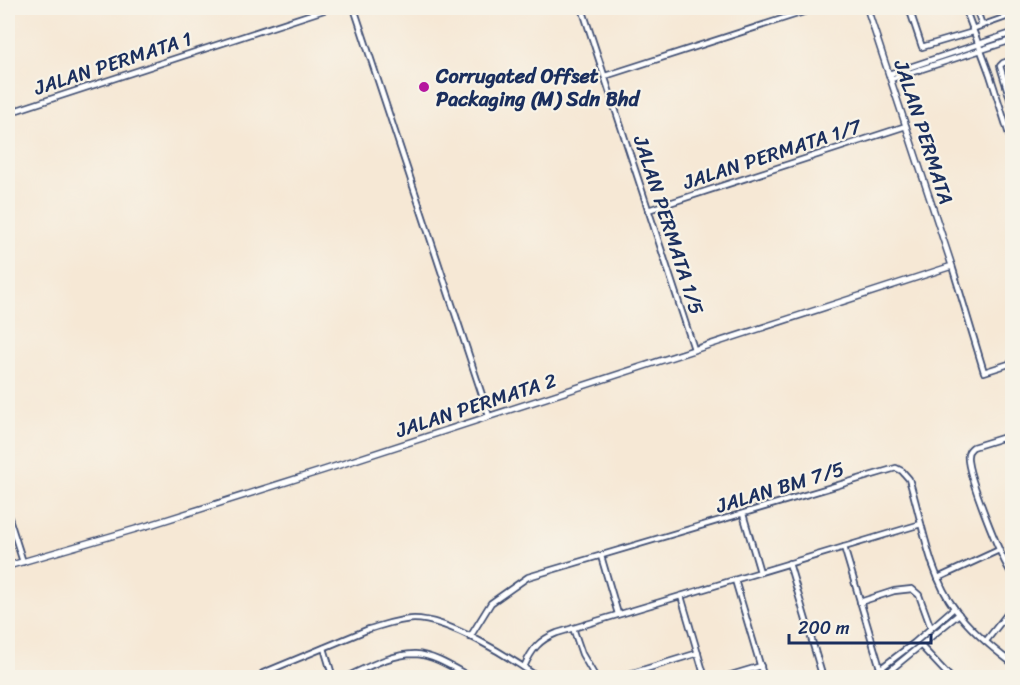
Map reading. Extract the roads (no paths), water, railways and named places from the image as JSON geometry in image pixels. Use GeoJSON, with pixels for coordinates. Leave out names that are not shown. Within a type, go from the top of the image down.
{"type":"FeatureCollection","features":[{"type":"Feature","properties":{"kind":"street","name":"JALAN PERMATA 1"},"geometry":{"type":"LineString","coordinates":[[8,113],[330,8]]}},
{"type":"Feature","properties":{"kind":"street"},"geometry":{"type":"LineString","coordinates":[[354,8],[489,416]]}},
{"type":"Feature","properties":{"kind":"street","name":"JALAN PERMATA 1/5"},"geometry":{"type":"LineString","coordinates":[[582,8],[694,349]]}},
{"type":"Feature","properties":{"kind":"street"},"geometry":{"type":"LineString","coordinates":[[605,76],[816,8]]}},
{"type":"Feature","properties":{"kind":"street","name":"JALAN PERMATA"},"geometry":{"type":"LineString","coordinates":[[867,8],[952,266]]}},
{"type":"Feature","properties":{"kind":"street"},"geometry":{"type":"LineString","coordinates":[[909,8],[921,46],[925,47],[1012,15]]}},
{"type":"Feature","properties":{"kind":"street"},"geometry":{"type":"LineString","coordinates":[[965,8],[1012,144]]}},
{"type":"Feature","properties":{"kind":"street"},"geometry":{"type":"LineString","coordinates":[[976,8],[982,25]]}},
{"type":"Feature","properties":{"kind":"street"},"geometry":{"type":"LineString","coordinates":[[890,77],[979,47],[1012,33]]}},
{"type":"Feature","properties":{"kind":"street"},"geometry":{"type":"LineString","coordinates":[[979,47],[1012,39]]}},
{"type":"Feature","properties":{"kind":"street"},"geometry":{"type":"LineString","coordinates":[[1012,60],[1001,64],[1012,104]]}},
{"type":"Feature","properties":{"kind":"street","name":"JALAN PERMATA 1/7"},"geometry":{"type":"LineString","coordinates":[[648,210],[906,126]]}},
{"type":"Feature","properties":{"kind":"street"},"geometry":{"type":"LineString","coordinates":[[952,266],[984,372],[1012,363]]}},
{"type":"Feature","properties":{"kind":"street","name":"JALAN PERMATA 2"},"geometry":{"type":"LineString","coordinates":[[8,566],[153,524],[952,266]]}},
{"type":"Feature","properties":{"kind":"street"},"geometry":{"type":"LineString","coordinates":[[1012,435],[973,447],[968,454],[972,475],[999,550],[1012,574]]}},
{"type":"Feature","properties":{"kind":"street","name":"JALAN BM 7/5"},"geometry":{"type":"LineString","coordinates":[[470,637],[491,603],[528,577],[896,468],[909,479],[938,578],[954,608],[1012,663]]}},
{"type":"Feature","properties":{"kind":"street"},"geometry":{"type":"LineString","coordinates":[[743,514],[760,572]]}},
{"type":"Feature","properties":{"kind":"street"},"geometry":{"type":"LineString","coordinates":[[8,516],[22,562]]}},
{"type":"Feature","properties":{"kind":"street"},"geometry":{"type":"LineString","coordinates":[[524,667],[532,650],[539,642],[557,633],[921,524]]}},
{"type":"Feature","properties":{"kind":"street"},"geometry":{"type":"LineString","coordinates":[[844,547],[882,677],[959,614]]}},
{"type":"Feature","properties":{"kind":"street"},"geometry":{"type":"LineString","coordinates":[[938,578],[999,550]]}},
{"type":"Feature","properties":{"kind":"street"},"geometry":{"type":"LineString","coordinates":[[601,556],[618,614]]}},
{"type":"Feature","properties":{"kind":"street"},"geometry":{"type":"LineString","coordinates":[[789,564],[823,678]]}},
{"type":"Feature","properties":{"kind":"street"},"geometry":{"type":"LineString","coordinates":[[735,580],[764,678]]}},
{"type":"Feature","properties":{"kind":"street"},"geometry":{"type":"LineString","coordinates":[[861,602],[894,591],[912,589],[919,595],[931,628]]}},
{"type":"Feature","properties":{"kind":"street"},"geometry":{"type":"LineString","coordinates":[[681,596],[705,678]]}},
{"type":"Feature","properties":{"kind":"street"},"geometry":{"type":"LineString","coordinates":[[868,678],[954,608]]}},
{"type":"Feature","properties":{"kind":"street"},"geometry":{"type":"LineString","coordinates":[[986,640],[1012,608]]}},
{"type":"Feature","properties":{"kind":"street"},"geometry":{"type":"LineString","coordinates":[[263,673],[385,624],[414,619],[444,624],[524,667],[539,678]]}},
{"type":"Feature","properties":{"kind":"street"},"geometry":{"type":"LineString","coordinates":[[573,628],[582,654],[596,678]]}},
{"type":"Feature","properties":{"kind":"street"},"geometry":{"type":"LineString","coordinates":[[921,646],[951,678]]}},
{"type":"Feature","properties":{"kind":"street"},"geometry":{"type":"LineString","coordinates":[[324,648],[333,678]]}},
{"type":"Feature","properties":{"kind":"street"},"geometry":{"type":"LineString","coordinates":[[616,678],[698,653]]}},
{"type":"Feature","properties":{"kind":"street"},"geometry":{"type":"LineString","coordinates":[[344,678],[383,660],[415,654],[446,664],[470,677]]}},
{"type":"Feature","properties":{"kind":"street"},"geometry":{"type":"LineString","coordinates":[[721,678],[761,666]]}},
{"type":"Feature","properties":{"kind":"place","name":"Corrugated Offset Packaging (M) Sdn Bhd"},"geometry":{"type":"Point","coordinates":[424,87]}}]}
